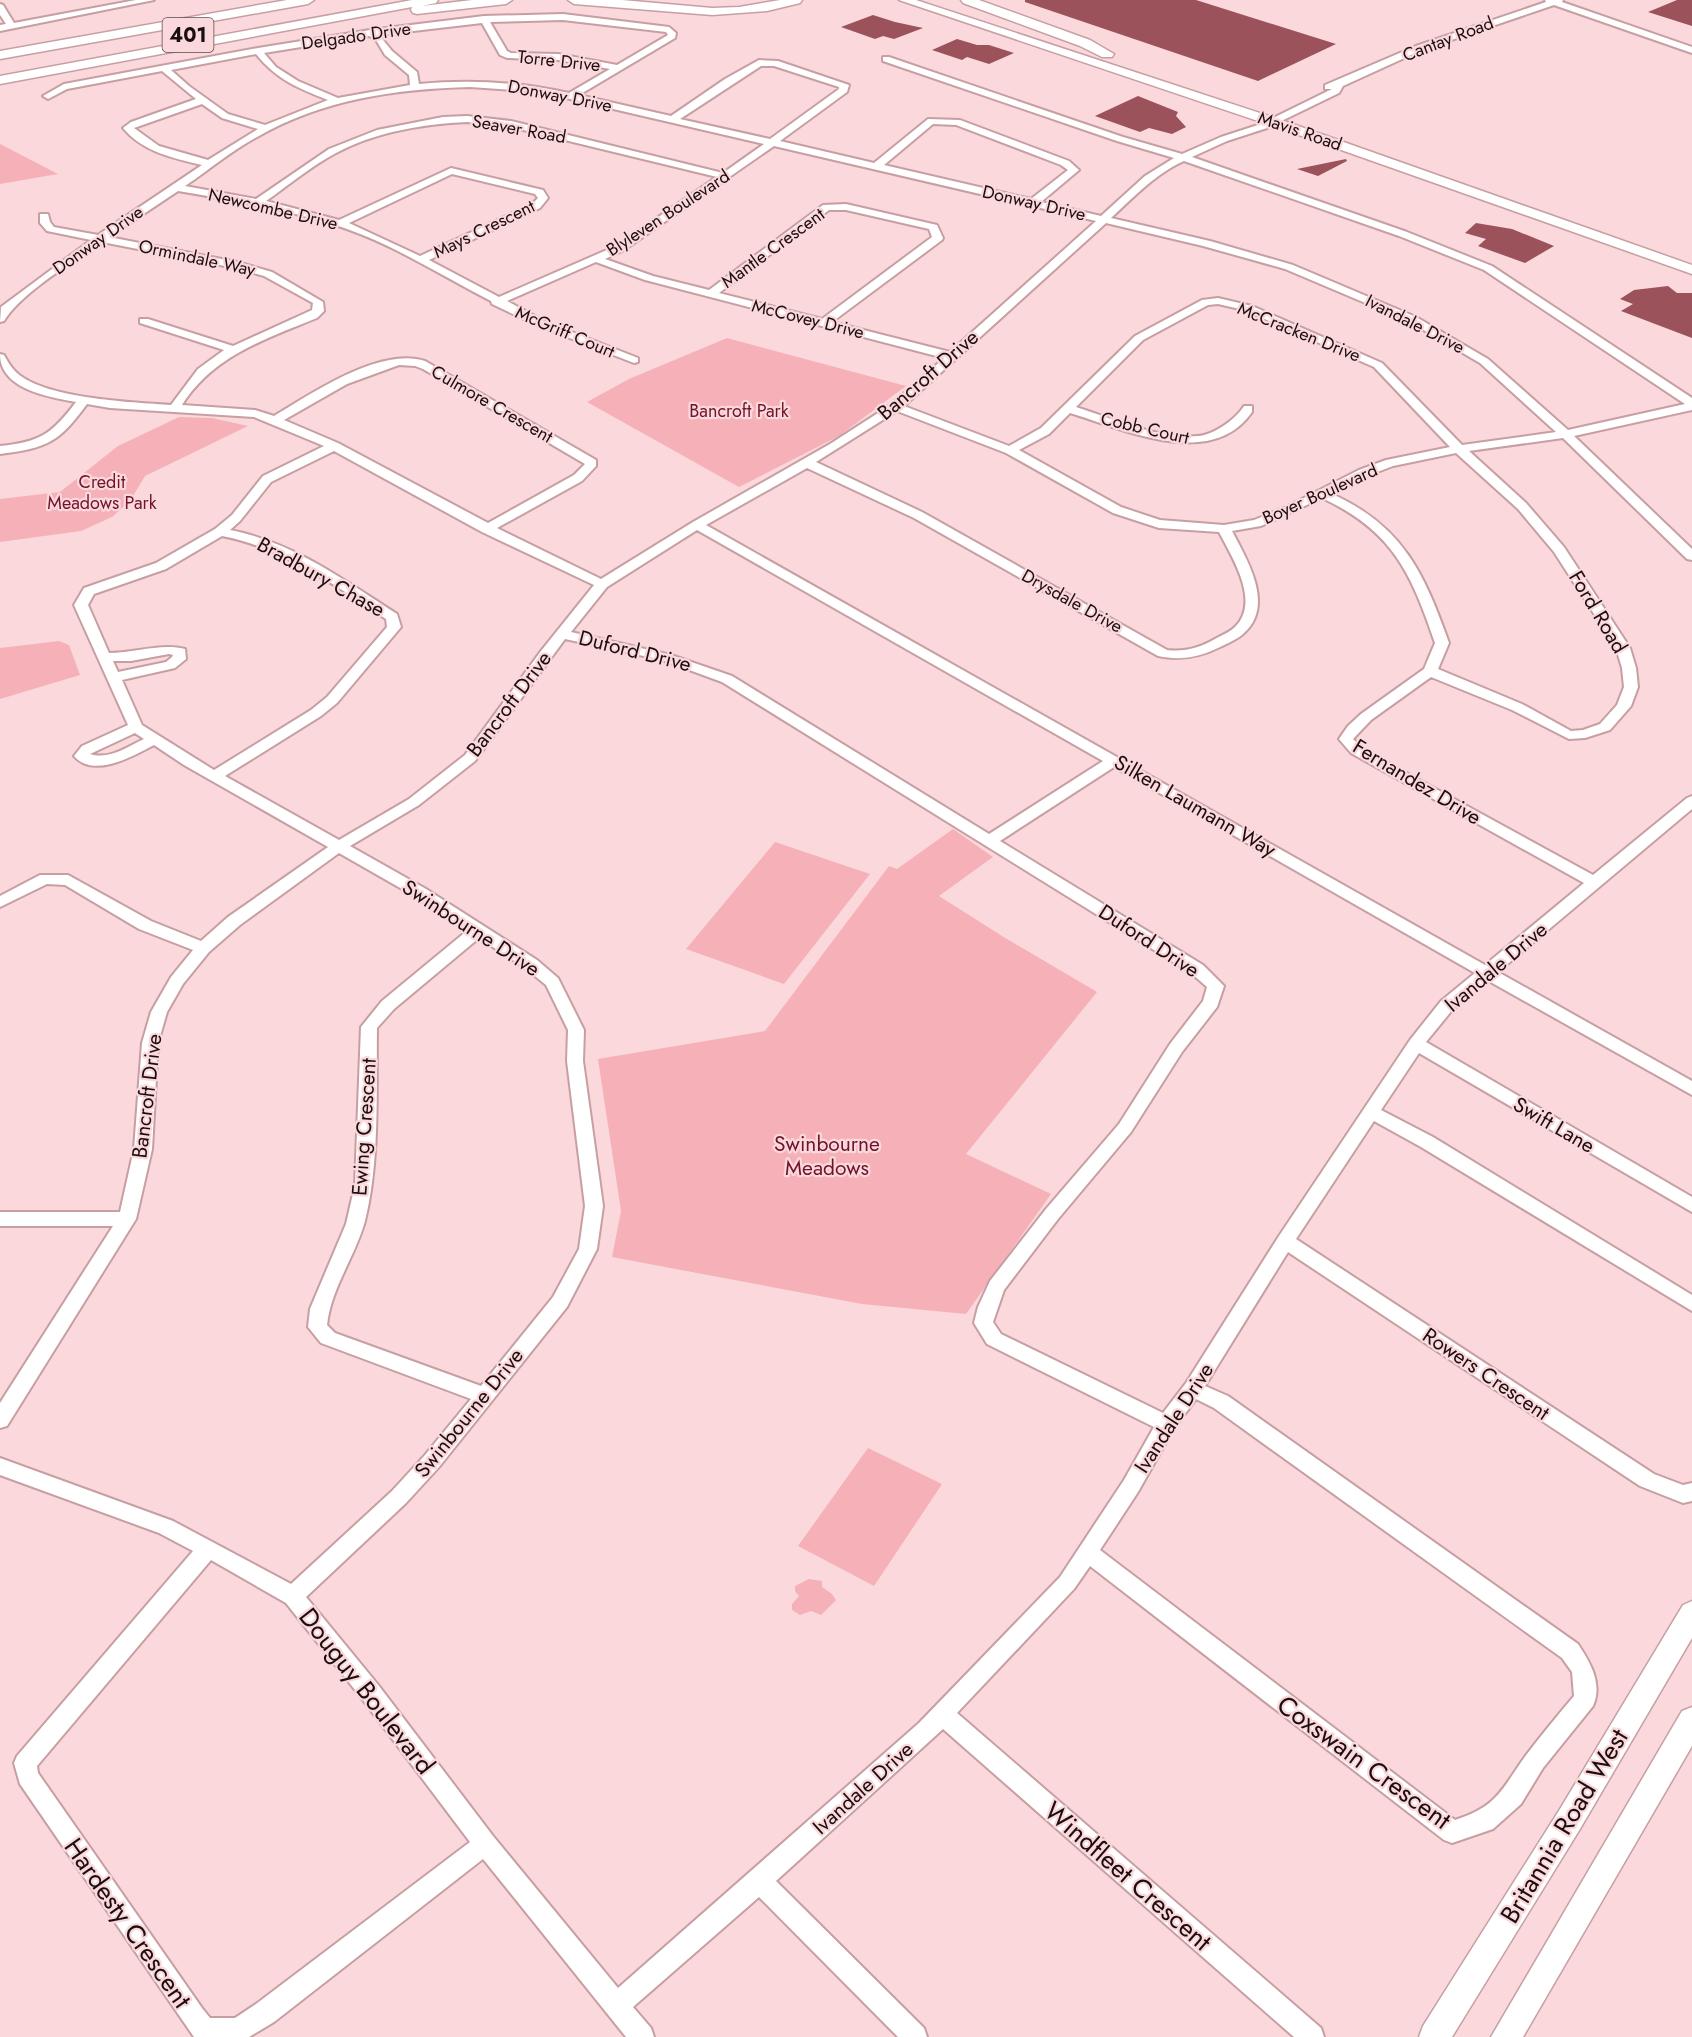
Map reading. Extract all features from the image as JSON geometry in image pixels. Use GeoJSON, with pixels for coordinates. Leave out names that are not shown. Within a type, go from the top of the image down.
{"type":"FeatureCollection","features":[{"type":"Feature","properties":{"kind":"highway","name":"401"},"geometry":{"type":"LineString","coordinates":[[0,46],[261,0]]}},
{"type":"Feature","properties":{"kind":"highway","name":"401"},"geometry":{"type":"LineString","coordinates":[[0,55],[308,0]]}},
{"type":"Feature","properties":{"kind":"highway","name":"401"},"geometry":{"type":"LineString","coordinates":[[0,68],[375,0]]}},
{"type":"Feature","properties":{"kind":"highway","name":"401"},"geometry":{"type":"LineString","coordinates":[[0,80],[432,0]]}},
{"type":"Feature","properties":{"kind":"highway"},"geometry":{"type":"LineString","coordinates":[[233,36],[444,6],[506,0]]}},
{"type":"Feature","properties":{"kind":"highway"},"geometry":{"type":"LineString","coordinates":[[574,0],[717,13],[763,9],[796,0]]}},
{"type":"Feature","properties":{"kind":"highway"},"geometry":{"type":"LineString","coordinates":[[684,0],[715,2],[736,0]]}},
{"type":"Feature","properties":{"kind":"highway"},"geometry":{"type":"LineString","coordinates":[[967,0],[1085,43],[1107,54]]}},
{"type":"Feature","properties":{"kind":"highway"},"geometry":{"type":"LineString","coordinates":[[16,43],[146,14]]}},
{"type":"Feature","properties":{"kind":"main road","name":"Mavis Road"},"geometry":{"type":"LineString","coordinates":[[905,0],[1260,117],[1279,115],[1487,196],[1692,270]]}},
{"type":"Feature","properties":{"kind":"main road","name":"Mavis Road"},"geometry":{"type":"LineString","coordinates":[[931,0],[1107,54],[1692,258]]}},
{"type":"Feature","properties":{"kind":"main road","name":"Britannia Road West"},"geometry":{"type":"LineString","coordinates":[[1434,2037],[1570,1819],[1692,1613]]}},
{"type":"Feature","properties":{"kind":"main road"},"geometry":{"type":"LineString","coordinates":[[1506,2037],[1692,1720]]}},
{"type":"Feature","properties":{"kind":"street"},"geometry":{"type":"LineString","coordinates":[[0,28],[150,0]]}},
{"type":"Feature","properties":{"kind":"street"},"geometry":{"type":"LineString","coordinates":[[1554,1],[1692,50]]}},
{"type":"Feature","properties":{"kind":"street","name":"Cantay Road"},"geometry":{"type":"LineString","coordinates":[[1279,115],[1336,91],[1339,84],[1419,48],[1554,1]]}},
{"type":"Feature","properties":{"kind":"street"},"geometry":{"type":"LineString","coordinates":[[0,7],[11,26]]}},
{"type":"Feature","properties":{"kind":"street","name":"Delgado Drive"},"geometry":{"type":"LineString","coordinates":[[48,96],[64,87],[258,51],[370,33],[484,20],[563,17],[669,30],[672,36],[618,68]]}},
{"type":"Feature","properties":{"kind":"street","name":"Torre Drive"},"geometry":{"type":"LineString","coordinates":[[484,20],[500,44],[503,53],[510,56],[558,57],[618,68]]}},
{"type":"Feature","properties":{"kind":"street"},"geometry":{"type":"LineString","coordinates":[[370,33],[379,38],[388,53],[414,74],[415,86]]}},
{"type":"Feature","properties":{"kind":"street"},"geometry":{"type":"LineString","coordinates":[[258,51],[273,69],[296,83],[338,101]]}},
{"type":"Feature","properties":{"kind":"street"},"geometry":{"type":"LineString","coordinates":[[886,59],[1120,139],[1184,158],[1402,234],[1488,268],[1692,405]]}},
{"type":"Feature","properties":{"kind":"street","name":"Blyleven Boulevard"},"geometry":{"type":"LineString","coordinates":[[496,302],[620,248],[844,90],[844,85],[775,63],[759,63],[728,81],[673,119]]}},
{"type":"Feature","properties":{"kind":"street"},"geometry":{"type":"LineString","coordinates":[[164,68],[225,116],[266,128]]}},
{"type":"Feature","properties":{"kind":"street"},"geometry":{"type":"LineString","coordinates":[[571,96],[618,68]]}},
{"type":"Feature","properties":{"kind":"street","name":"Donway Drive"},"geometry":{"type":"LineString","coordinates":[[0,319],[4,309],[99,238],[266,128],[338,101],[415,86],[508,85],[571,96],[1106,219]]}},
{"type":"Feature","properties":{"kind":"street"},"geometry":{"type":"LineString","coordinates":[[203,100],[128,128],[154,148],[167,154],[212,164]]}},
{"type":"Feature","properties":{"kind":"street","name":"Bancroft Drive"},"geometry":{"type":"LineString","coordinates":[[0,1420],[127,1219],[143,1149],[150,1043],[159,1012],[177,981],[203,948],[234,921],[339,847],[414,802],[470,758],[602,584],[697,525],[807,463],[896,406],[1165,166],[1224,138],[1238,136],[1279,115]]}},
{"type":"Feature","properties":{"kind":"street","name":"Bancroft Drive"},"geometry":{"type":"LineString","coordinates":[[1224,138],[1228,132],[1260,117]]}},
{"type":"Feature","properties":{"kind":"street","name":"Seaver Road"},"geometry":{"type":"LineString","coordinates":[[258,202],[332,151],[380,132],[443,120],[466,119],[511,124],[725,176]]}},
{"type":"Feature","properties":{"kind":"street"},"geometry":{"type":"LineString","coordinates":[[876,167],[931,121],[957,122],[1065,163],[1074,170],[1033,203]]}},
{"type":"Feature","properties":{"kind":"street","name":"Mays Crescent"},"geometry":{"type":"LineString","coordinates":[[340,223],[451,171],[539,192],[543,198],[536,206],[471,238],[419,260]]}},
{"type":"Feature","properties":{"kind":"street","name":"Newcombe Drive"},"geometry":{"type":"LineString","coordinates":[[176,188],[258,202],[340,223],[419,260],[496,302]]}},
{"type":"Feature","properties":{"kind":"street","name":"Mantle Crescent"},"geometry":{"type":"LineString","coordinates":[[711,294],[827,207],[846,207],[933,227],[938,238],[824,323]]}},
{"type":"Feature","properties":{"kind":"street"},"geometry":{"type":"LineString","coordinates":[[44,216],[45,223],[51,229],[99,238]]}},
{"type":"Feature","properties":{"kind":"street","name":"Ivandale Drive"},"geometry":{"type":"LineString","coordinates":[[1106,219],[1268,260],[1412,319],[1484,361],[1543,412],[1692,556]]}},
{"type":"Feature","properties":{"kind":"street","name":"Ormindale Way"},"geometry":{"type":"LineString","coordinates":[[99,238],[237,265],[268,274],[318,302],[318,311],[313,316],[257,338],[210,366],[192,382],[175,407]]}},
{"type":"Feature","properties":{"kind":"street","name":"McCovey Drive"},"geometry":{"type":"LineString","coordinates":[[596,259],[650,278],[951,356]]}},
{"type":"Feature","properties":{"kind":"street","name":"McCracken Drive"},"geometry":{"type":"LineString","coordinates":[[1010,450],[1045,431],[1139,338],[1206,302],[1218,301],[1248,308],[1377,365],[1459,449]]}},
{"type":"Feature","properties":{"kind":"street","name":"McGriff Court"},"geometry":{"type":"LineString","coordinates":[[496,302],[578,339],[634,360]]}},
{"type":"Feature","properties":{"kind":"street"},"geometry":{"type":"LineString","coordinates":[[144,321],[235,350]]}},
{"type":"Feature","properties":{"kind":"street"},"geometry":{"type":"LineString","coordinates":[[0,357],[11,374],[45,393],[83,401],[255,414],[276,420],[334,446],[545,559],[602,584]]}},
{"type":"Feature","properties":{"kind":"street","name":"Culmore Crescent"},"geometry":{"type":"LineString","coordinates":[[276,420],[318,395],[346,382],[387,365],[414,362],[427,367],[592,463],[589,469],[578,478],[487,528]]}},
{"type":"Feature","properties":{"kind":"street"},"geometry":{"type":"LineString","coordinates":[[0,450],[47,442],[60,432],[83,401]]}},
{"type":"Feature","properties":{"kind":"street","name":"Boyer Boulevard"},"geometry":{"type":"LineString","coordinates":[[896,406],[1010,450],[1116,510],[1159,524],[1224,529],[1257,522],[1323,494],[1363,473],[1390,463],[1459,449],[1564,434],[1692,405]]}},
{"type":"Feature","properties":{"kind":"street","name":"Cobb Court"},"geometry":{"type":"LineString","coordinates":[[1069,409],[1170,437],[1195,441],[1207,439],[1237,421],[1245,415],[1248,409]]}},
{"type":"Feature","properties":{"kind":"street"},"geometry":{"type":"LineString","coordinates":[[154,739],[111,760],[92,763],[81,756],[87,748],[136,727],[81,605],[89,591],[161,566],[220,532],[236,518],[267,479],[334,446]]}},
{"type":"Feature","properties":{"kind":"street","name":"Ford Road"},"geometry":{"type":"LineString","coordinates":[[1430,671],[1518,707],[1569,735],[1585,734],[1605,727],[1624,706],[1631,687],[1629,668],[1623,648],[1558,550],[1522,506],[1459,449]]}},
{"type":"Feature","properties":{"kind":"street","name":"Drysdale Drive"},"geometry":{"type":"LineString","coordinates":[[807,463],[918,515],[1163,653],[1184,657],[1205,650],[1242,629],[1251,611],[1252,593],[1224,529]]}},
{"type":"Feature","properties":{"kind":"street"},"geometry":{"type":"LineString","coordinates":[[1323,494],[1364,516],[1384,532],[1402,554],[1417,582],[1442,643],[1430,671]]}},
{"type":"Feature","properties":{"kind":"street","name":"Silken Laumann Way"},"geometry":{"type":"LineString","coordinates":[[697,525],[1692,1089]]}},
{"type":"Feature","properties":{"kind":"street","name":"Bradbury Chase"},"geometry":{"type":"LineString","coordinates":[[215,776],[316,713],[332,700],[394,627],[392,617],[295,557],[268,543],[244,535],[220,532]]}},
{"type":"Feature","properties":{"kind":"street","name":"Duford Drive"},"geometry":{"type":"LineString","coordinates":[[562,634],[656,653],[727,679],[1197,969],[1216,986],[1211,1004],[1176,1048],[1125,1128],[1052,1214],[997,1286],[987,1307],[983,1323],[994,1339],[1166,1424]]}},
{"type":"Feature","properties":{"kind":"street"},"geometry":{"type":"LineString","coordinates":[[105,657],[131,657],[169,650],[180,652],[179,659],[170,665],[114,677]]}},
{"type":"Feature","properties":{"kind":"street","name":"Fernandez Drive"},"geometry":{"type":"LineString","coordinates":[[1430,671],[1366,717],[1353,729],[1346,740],[1356,750],[1387,768],[1595,883]]}},
{"type":"Feature","properties":{"kind":"street","name":"Swinbourne Drive"},"geometry":{"type":"LineString","coordinates":[[136,727],[215,776],[422,893],[477,931],[531,964],[552,982],[576,1030],[575,1061],[594,1206],[588,1249],[560,1302],[432,1461],[399,1497],[293,1596]]}},
{"type":"Feature","properties":{"kind":"street"},"geometry":{"type":"LineString","coordinates":[[989,841],[1115,760]]}},
{"type":"Feature","properties":{"kind":"street","name":"Ivandale Drive"},"geometry":{"type":"LineString","coordinates":[[616,2006],[943,1715],[1067,1583],[1131,1486],[1166,1424],[1193,1389],[1285,1241],[1416,1044],[1447,1005],[1692,801]]}},
{"type":"Feature","properties":{"kind":"street"},"geometry":{"type":"LineString","coordinates":[[0,902],[45,879],[68,880],[145,925],[203,948]]}},
{"type":"Feature","properties":{"kind":"street","name":"Ewing Crescent"},"geometry":{"type":"LineString","coordinates":[[477,931],[388,1005],[369,1027],[364,1185],[355,1224],[319,1309],[317,1327],[328,1338],[483,1395]]}},
{"type":"Feature","properties":{"kind":"street","name":"Swift Lane"},"geometry":{"type":"LineString","coordinates":[[1416,1044],[1692,1205]]}},
{"type":"Feature","properties":{"kind":"street"},"geometry":{"type":"LineString","coordinates":[[1371,1112],[1427,1142],[1692,1304]]}},
{"type":"Feature","properties":{"kind":"street"},"geometry":{"type":"LineString","coordinates":[[0,1220],[127,1219]]}},
{"type":"Feature","properties":{"kind":"street","name":"Rowers Crescent"},"geometry":{"type":"LineString","coordinates":[[1285,1241],[1647,1480],[1683,1494],[1692,1492]]}},
{"type":"Feature","properties":{"kind":"street","name":"Coxswain Crescent"},"geometry":{"type":"LineString","coordinates":[[1088,1553],[1452,1832],[1485,1821],[1513,1796],[1535,1761],[1585,1699],[1584,1670],[1570,1651],[1221,1402],[1193,1389]]}},
{"type":"Feature","properties":{"kind":"street","name":"Douguy Boulevard"},"geometry":{"type":"LineString","coordinates":[[0,1466],[166,1527],[293,1596],[485,1844],[642,2037]]}},
{"type":"Feature","properties":{"kind":"street","name":"Hardesty Crescent"},"geometry":{"type":"LineString","coordinates":[[208,1548],[25,1763],[28,1777],[204,2030],[238,2030],[274,2006],[485,1844]]}},
{"type":"Feature","properties":{"kind":"street","name":"Windfleet Crescent"},"geometry":{"type":"LineString","coordinates":[[943,1715],[1312,2037]]}},
{"type":"Feature","properties":{"kind":"street"},"geometry":{"type":"LineString","coordinates":[[759,1881],[915,2037]]}},
{"type":"Feature","properties":{"kind":"green space"},"geometry":{"type":"Polygon","coordinates":[[[0,144],[58,174],[0,184],[0,144]]]}},
{"type":"Feature","properties":{"kind":"green space","name":"Bancroft Park"},"geometry":{"type":"Polygon","coordinates":[[[727,338],[906,386],[839,436],[739,487],[587,402],[629,379],[727,338]]]}},
{"type":"Feature","properties":{"kind":"green space","name":"Credit Meadows Park"},"geometry":{"type":"Polygon","coordinates":[[[179,417],[212,418],[248,426],[145,476],[130,501],[112,517],[81,531],[0,542],[0,499],[60,492],[118,446],[179,417]]]}},
{"type":"Feature","properties":{"kind":"green space"},"geometry":{"type":"Polygon","coordinates":[[[59,641],[69,645],[80,675],[0,699],[0,648],[59,641]]]}},
{"type":"Feature","properties":{"kind":"green space","name":"Swinbourne Meadows"},"geometry":{"type":"Polygon","coordinates":[[[953,829],[993,857],[939,896],[1097,992],[966,1154],[1051,1194],[966,1314],[862,1304],[612,1257],[621,1211],[598,1059],[765,1031],[889,866],[897,869],[953,829]]]}},
{"type":"Feature","properties":{"kind":"green space"},"geometry":{"type":"Polygon","coordinates":[[[775,842],[870,874],[784,984],[686,949],[775,842]]]}},
{"type":"Feature","properties":{"kind":"green space"},"geometry":{"type":"Polygon","coordinates":[[[868,1448],[942,1484],[874,1586],[798,1546],[868,1448]]]}},
{"type":"Feature","properties":{"kind":"green space"},"geometry":{"type":"Polygon","coordinates":[[[809,1579],[822,1581],[822,1587],[836,1600],[821,1615],[811,1611],[800,1615],[792,1610],[792,1604],[799,1596],[795,1591],[795,1586],[809,1579]]]}},
{"type":"Feature","properties":{"kind":"building"},"geometry":{"type":"Polygon","coordinates":[[[1025,0],[1196,0],[1336,44],[1258,81],[1025,2],[1025,0]]]}},
{"type":"Feature","properties":{"kind":"building"},"geometry":{"type":"Polygon","coordinates":[[[1677,0],[1692,0],[1692,26],[1648,12],[1677,0]]]}},
{"type":"Feature","properties":{"kind":"building"},"geometry":{"type":"Polygon","coordinates":[[[873,15],[923,28],[894,39],[883,36],[875,39],[841,27],[873,15]]]}},
{"type":"Feature","properties":{"kind":"building"},"geometry":{"type":"Polygon","coordinates":[[[957,39],[977,45],[989,45],[1014,53],[989,64],[967,57],[962,60],[932,50],[957,39]]]}},
{"type":"Feature","properties":{"kind":"building"},"geometry":{"type":"Polygon","coordinates":[[[1138,96],[1178,112],[1176,116],[1186,127],[1172,134],[1149,128],[1140,132],[1095,116],[1138,96]]]}},
{"type":"Feature","properties":{"kind":"building"},"geometry":{"type":"Polygon","coordinates":[[[1346,159],[1347,161],[1318,176],[1297,169],[1346,159]]]}},
{"type":"Feature","properties":{"kind":"building"},"geometry":{"type":"Polygon","coordinates":[[[1476,223],[1512,229],[1554,246],[1525,263],[1478,246],[1486,239],[1465,233],[1476,223]]]}},
{"type":"Feature","properties":{"kind":"building"},"geometry":{"type":"Polygon","coordinates":[[[1668,286],[1677,293],[1692,293],[1692,338],[1621,311],[1633,304],[1620,299],[1634,290],[1668,286]]]}}]}
